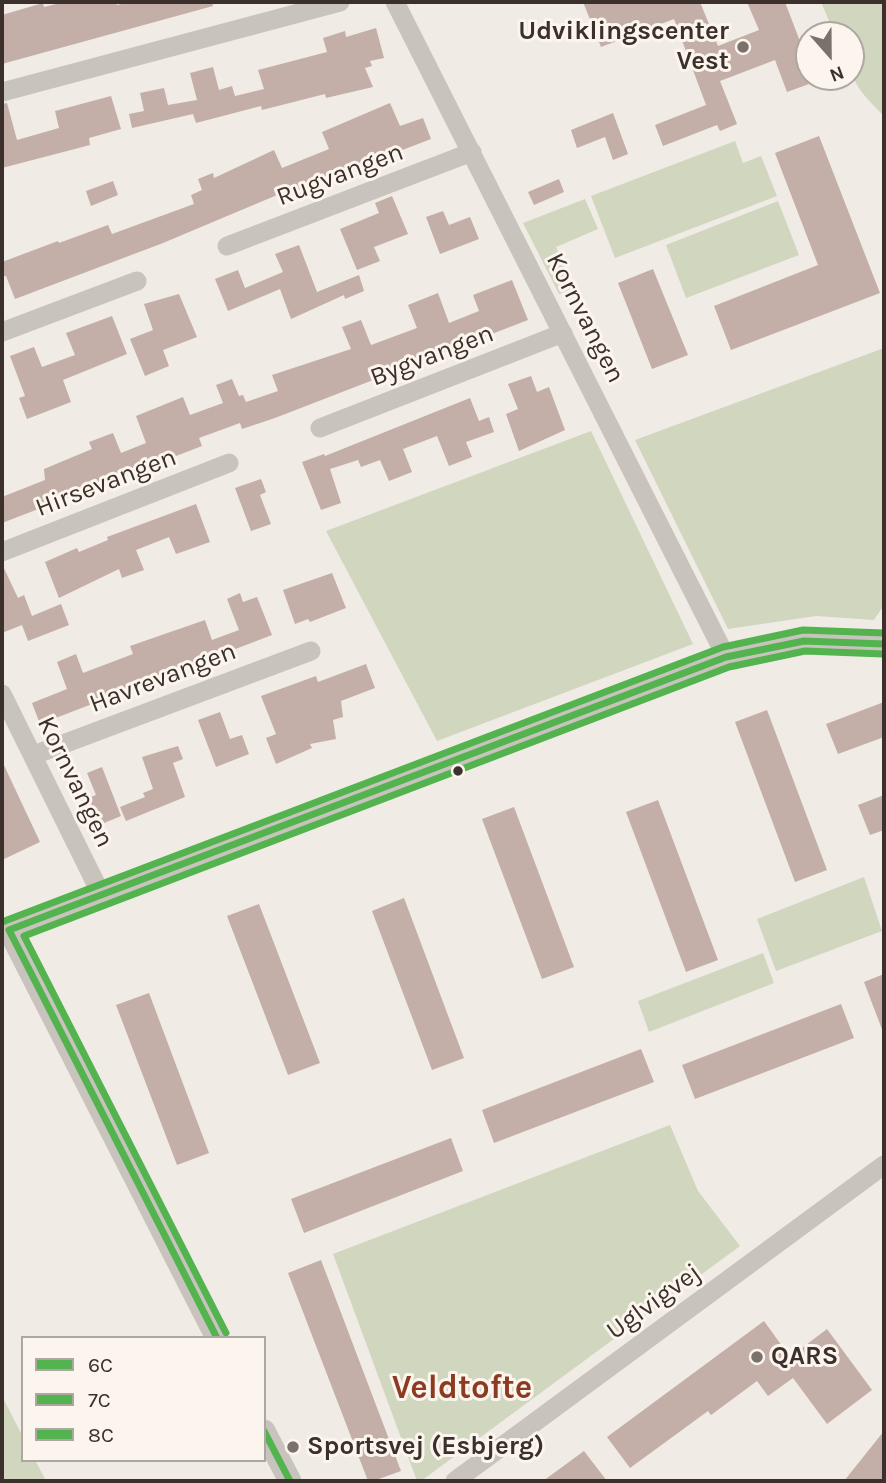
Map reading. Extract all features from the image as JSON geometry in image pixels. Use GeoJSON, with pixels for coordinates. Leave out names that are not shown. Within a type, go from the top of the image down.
{"type":"FeatureCollection","features":[{"type":"Feature","properties":{"kind":"street"},"geometry":{"type":"LineString","coordinates":[[2,92],[340,2]]}},
{"type":"Feature","properties":{"kind":"street","name":"Kornvangen"},"geometry":{"type":"LineString","coordinates":[[396,2],[726,657]]}},
{"type":"Feature","properties":{"kind":"street","name":"Rugvangen"},"geometry":{"type":"LineString","coordinates":[[227,246],[472,152]]}},
{"type":"Feature","properties":{"kind":"street"},"geometry":{"type":"LineString","coordinates":[[2,332],[136,281]]}},
{"type":"Feature","properties":{"kind":"street","name":"Bygvangen"},"geometry":{"type":"LineString","coordinates":[[320,428],[563,333]]}},
{"type":"Feature","properties":{"kind":"street","name":"Hirsevangen"},"geometry":{"type":"LineString","coordinates":[[2,552],[229,463]]}},
{"type":"Feature","properties":{"kind":"street"},"geometry":{"type":"LineString","coordinates":[[216,1336],[6,932],[726,657],[770,644],[824,638],[884,643]]}},
{"type":"Feature","properties":{"kind":"street","name":"Havrevangen"},"geometry":{"type":"LineString","coordinates":[[34,755],[311,651]]}},
{"type":"Feature","properties":{"kind":"street","name":"Kornvangen"},"geometry":{"type":"LineString","coordinates":[[2,694],[101,894]]}},
{"type":"Feature","properties":{"kind":"street","name":"Uglvigvej"},"geometry":{"type":"LineString","coordinates":[[455,1481],[884,1165]]}},
{"type":"Feature","properties":{"kind":"street"},"geometry":{"type":"LineString","coordinates":[[266,1435],[290,1481]]}},
{"type":"Feature","properties":{"kind":"green space"},"geometry":{"type":"Polygon","coordinates":[[[821,2],[884,2],[884,116],[861,91],[865,91],[865,21],[829,21],[821,2]]]}},
{"type":"Feature","properties":{"kind":"green space"},"geometry":{"type":"Polygon","coordinates":[[[735,141],[743,163],[761,156],[777,196],[615,258],[591,196],[735,141]]]}},
{"type":"Feature","properties":{"kind":"green space"},"geometry":{"type":"Polygon","coordinates":[[[585,199],[598,229],[556,247],[573,288],[559,294],[523,223],[585,199]]]}},
{"type":"Feature","properties":{"kind":"green space"},"geometry":{"type":"Polygon","coordinates":[[[778,201],[799,255],[686,298],[666,245],[778,201]]]}},
{"type":"Feature","properties":{"kind":"green space"},"geometry":{"type":"Polygon","coordinates":[[[884,348],[884,605],[874,620],[816,616],[728,629],[635,440],[884,348]]]}},
{"type":"Feature","properties":{"kind":"green space"},"geometry":{"type":"Polygon","coordinates":[[[591,431],[693,644],[437,741],[326,531],[591,431]]]}},
{"type":"Feature","properties":{"kind":"green space"},"geometry":{"type":"Polygon","coordinates":[[[864,877],[882,931],[776,971],[757,919],[864,877]]]}},
{"type":"Feature","properties":{"kind":"green space"},"geometry":{"type":"Polygon","coordinates":[[[763,953],[774,983],[649,1032],[638,1001],[763,953]]]}},
{"type":"Feature","properties":{"kind":"green space"},"geometry":{"type":"Polygon","coordinates":[[[670,1125],[698,1191],[740,1246],[421,1481],[417,1481],[333,1254],[670,1125]]]}},
{"type":"Feature","properties":{"kind":"green space"},"geometry":{"type":"Polygon","coordinates":[[[2,1396],[21,1433],[21,1462],[36,1462],[46,1481],[2,1481],[2,1396]]]}},
{"type":"Feature","properties":{"kind":"building"},"geometry":{"type":"Polygon","coordinates":[[[64,2],[116,2],[117,5],[130,2],[212,2],[213,6],[2,64],[2,15],[43,3],[44,7],[64,2]]]}},
{"type":"Feature","properties":{"kind":"building","name":"Udviklingscenter Vest"},"geometry":{"type":"Polygon","coordinates":[[[583,2],[700,2],[718,46],[759,30],[747,2],[785,2],[795,28],[795,89],[787,92],[775,60],[720,81],[737,124],[720,131],[717,125],[663,146],[655,125],[706,105],[674,19],[601,47],[583,2]]]}},
{"type":"Feature","properties":{"kind":"building"},"geometry":{"type":"Polygon","coordinates":[[[376,28],[384,58],[370,61],[372,66],[365,68],[373,87],[326,98],[325,94],[262,110],[261,106],[196,123],[193,114],[132,128],[129,114],[144,111],[140,93],[164,88],[168,105],[197,100],[190,73],[213,67],[219,90],[232,86],[235,96],[264,89],[258,70],[327,52],[323,38],[345,31],[346,37],[376,28]]]}},
{"type":"Feature","properties":{"kind":"building"},"geometry":{"type":"Polygon","coordinates":[[[111,96],[121,129],[89,138],[90,145],[2,168],[2,104],[7,103],[17,140],[59,128],[55,111],[111,96]]]}},
{"type":"Feature","properties":{"kind":"building"},"geometry":{"type":"Polygon","coordinates":[[[390,103],[400,126],[423,118],[431,139],[291,193],[289,190],[163,243],[15,299],[6,276],[2,277],[2,262],[108,225],[112,234],[194,204],[191,195],[202,190],[198,179],[213,173],[214,178],[274,150],[282,168],[329,149],[322,132],[390,103]]]}},
{"type":"Feature","properties":{"kind":"building"},"geometry":{"type":"Polygon","coordinates":[[[613,113],[628,154],[613,160],[605,137],[577,148],[571,130],[613,113]]]}},
{"type":"Feature","properties":{"kind":"building"},"geometry":{"type":"Polygon","coordinates":[[[819,136],[880,293],[731,350],[714,306],[818,265],[775,153],[819,136]]]}},
{"type":"Feature","properties":{"kind":"building"},"geometry":{"type":"Polygon","coordinates":[[[559,179],[564,192],[534,205],[528,192],[559,179]]]}},
{"type":"Feature","properties":{"kind":"building"},"geometry":{"type":"Polygon","coordinates":[[[113,181],[118,195],[91,206],[86,191],[113,181]]]}},
{"type":"Feature","properties":{"kind":"building"},"geometry":{"type":"Polygon","coordinates":[[[392,196],[408,234],[374,247],[380,261],[357,270],[340,229],[379,213],[375,203],[392,196]]]}},
{"type":"Feature","properties":{"kind":"building"},"geometry":{"type":"Polygon","coordinates":[[[443,211],[449,225],[470,217],[479,239],[440,254],[426,217],[443,211]]]}},
{"type":"Feature","properties":{"kind":"building"},"geometry":{"type":"Polygon","coordinates":[[[299,245],[317,292],[359,275],[364,291],[345,299],[344,295],[291,319],[280,289],[228,311],[215,279],[238,270],[245,288],[283,272],[275,254],[299,245]]]}},
{"type":"Feature","properties":{"kind":"building"},"geometry":{"type":"Polygon","coordinates":[[[653,269],[688,355],[652,369],[618,283],[653,269]]]}},
{"type":"Feature","properties":{"kind":"building"},"geometry":{"type":"Polygon","coordinates":[[[512,280],[528,320],[275,418],[242,429],[240,423],[199,438],[202,446],[2,523],[2,497],[45,480],[44,469],[92,449],[89,442],[113,433],[121,453],[146,443],[136,416],[183,397],[190,415],[223,403],[216,385],[232,379],[239,396],[243,395],[246,402],[278,391],[272,375],[351,349],[342,327],[361,320],[371,345],[417,328],[408,305],[438,293],[449,323],[479,311],[473,295],[512,280]]]}},
{"type":"Feature","properties":{"kind":"building"},"geometry":{"type":"Polygon","coordinates":[[[179,294],[197,337],[163,350],[169,366],[145,376],[130,339],[153,330],[144,304],[179,294]]]}},
{"type":"Feature","properties":{"kind":"building"},"geometry":{"type":"Polygon","coordinates":[[[112,316],[127,354],[63,380],[71,402],[27,419],[19,398],[25,396],[10,356],[34,347],[42,367],[75,355],[66,333],[112,316]]]}},
{"type":"Feature","properties":{"kind":"building"},"geometry":{"type":"Polygon","coordinates":[[[531,376],[537,392],[549,387],[565,430],[519,451],[506,414],[518,409],[508,384],[531,376]]]}},
{"type":"Feature","properties":{"kind":"building"},"geometry":{"type":"Polygon","coordinates":[[[470,398],[479,421],[489,417],[494,432],[466,442],[472,457],[449,466],[437,436],[403,449],[412,472],[389,481],[380,460],[361,467],[358,460],[330,469],[341,503],[321,510],[302,462],[324,454],[325,456],[470,398]]]}},
{"type":"Feature","properties":{"kind":"building"},"geometry":{"type":"Polygon","coordinates":[[[261,479],[266,492],[260,495],[271,524],[251,531],[235,488],[261,479]]]}},
{"type":"Feature","properties":{"kind":"building"},"geometry":{"type":"Polygon","coordinates":[[[196,504],[210,542],[176,554],[169,537],[136,550],[144,570],[122,578],[119,569],[59,598],[45,562],[77,548],[79,552],[108,540],[107,537],[196,504]]]}},
{"type":"Feature","properties":{"kind":"building"},"geometry":{"type":"Polygon","coordinates":[[[2,564],[18,598],[24,595],[32,616],[61,604],[69,625],[28,641],[22,625],[2,633],[2,564]]]}},
{"type":"Feature","properties":{"kind":"building"},"geometry":{"type":"Polygon","coordinates":[[[332,573],[346,608],[310,622],[308,619],[295,624],[283,590],[332,573]]]}},
{"type":"Feature","properties":{"kind":"building"},"geometry":{"type":"Polygon","coordinates":[[[240,593],[243,602],[257,597],[272,635],[40,724],[32,703],[67,689],[57,662],[76,654],[83,673],[133,654],[130,646],[205,620],[212,640],[239,630],[227,599],[240,593]]]}},
{"type":"Feature","properties":{"kind":"building"},"geometry":{"type":"Polygon","coordinates":[[[366,664],[375,688],[341,701],[343,717],[333,720],[336,739],[310,744],[312,748],[276,764],[266,738],[276,734],[261,696],[316,676],[318,682],[366,664]]]}},
{"type":"Feature","properties":{"kind":"building"},"geometry":{"type":"Polygon","coordinates":[[[884,702],[884,737],[838,754],[826,724],[884,702]]]}},
{"type":"Feature","properties":{"kind":"building"},"geometry":{"type":"Polygon","coordinates":[[[767,710],[827,870],[795,882],[735,722],[767,710]]]}},
{"type":"Feature","properties":{"kind":"building"},"geometry":{"type":"Polygon","coordinates":[[[220,712],[230,739],[242,735],[249,754],[216,767],[198,720],[220,712]]]}},
{"type":"Feature","properties":{"kind":"building"},"geometry":{"type":"Polygon","coordinates":[[[178,746],[183,759],[173,763],[185,797],[126,821],[120,807],[145,797],[143,793],[153,789],[142,757],[178,746]]]}},
{"type":"Feature","properties":{"kind":"building"},"geometry":{"type":"Polygon","coordinates":[[[2,761],[40,842],[2,860],[2,761]]]}},
{"type":"Feature","properties":{"kind":"building"},"geometry":{"type":"Polygon","coordinates":[[[102,767],[121,816],[92,828],[81,801],[96,795],[87,773],[102,767]]]}},
{"type":"Feature","properties":{"kind":"building"},"geometry":{"type":"Polygon","coordinates":[[[884,795],[884,830],[870,835],[858,805],[884,795]]]}},
{"type":"Feature","properties":{"kind":"building"},"geometry":{"type":"Polygon","coordinates":[[[658,800],[718,960],[686,972],[626,812],[658,800]]]}},
{"type":"Feature","properties":{"kind":"building"},"geometry":{"type":"Polygon","coordinates":[[[514,807],[574,967],[542,979],[482,819],[514,807]]]}},
{"type":"Feature","properties":{"kind":"building"},"geometry":{"type":"Polygon","coordinates":[[[404,898],[464,1058],[432,1070],[372,911],[404,898]]]}},
{"type":"Feature","properties":{"kind":"building"},"geometry":{"type":"Polygon","coordinates":[[[259,904],[320,1063],[288,1075],[227,916],[259,904]]]}},
{"type":"Feature","properties":{"kind":"building"},"geometry":{"type":"Polygon","coordinates":[[[884,974],[884,1032],[883,1032],[864,982],[884,974]]]}},
{"type":"Feature","properties":{"kind":"building"},"geometry":{"type":"Polygon","coordinates":[[[149,993],[209,1153],[177,1165],[116,1005],[149,993]]]}},
{"type":"Feature","properties":{"kind":"building"},"geometry":{"type":"Polygon","coordinates":[[[841,1004],[854,1038],[695,1099],[682,1065],[841,1004]]]}},
{"type":"Feature","properties":{"kind":"building"},"geometry":{"type":"Polygon","coordinates":[[[641,1049],[654,1082],[494,1143],[482,1110],[641,1049]]]}},
{"type":"Feature","properties":{"kind":"building"},"geometry":{"type":"Polygon","coordinates":[[[451,1138],[463,1171],[304,1233],[291,1199],[451,1138]]]}},
{"type":"Feature","properties":{"kind":"building"},"geometry":{"type":"Polygon","coordinates":[[[321,1260],[401,1471],[373,1481],[368,1481],[288,1273],[321,1260]]]}},
{"type":"Feature","properties":{"kind":"building"},"geometry":{"type":"Polygon","coordinates":[[[764,1321],[790,1357],[827,1329],[872,1390],[827,1424],[793,1378],[768,1396],[757,1381],[711,1415],[708,1411],[630,1468],[607,1437],[764,1321]]]}},
{"type":"Feature","properties":{"kind":"building"},"geometry":{"type":"Polygon","coordinates":[[[884,1431],[884,1481],[844,1481],[884,1431]]]}},
{"type":"Feature","properties":{"kind":"building"},"geometry":{"type":"Polygon","coordinates":[[[584,1451],[607,1481],[543,1481],[584,1451]]]}},
{"type":"Feature","properties":{"kind":"transit line","name":"8C"},"geometry":{"type":"LineString","coordinates":[[2,922],[723,647],[803,630],[884,633]]}},
{"type":"Feature","properties":{"kind":"transit line","name":"6C"},"geometry":{"type":"LineString","coordinates":[[216,1336],[9,930],[726,657],[804,641],[884,644]]}},
{"type":"Feature","properties":{"kind":"transit line","name":"7C"},"geometry":{"type":"LineString","coordinates":[[226,1333],[24,936],[729,667],[805,651],[883,654]]}},
{"type":"Feature","properties":{"kind":"transit line","name":"6C"},"geometry":{"type":"LineString","coordinates":[[266,1435],[290,1481]]}},
{"type":"Feature","properties":{"kind":"place","name":"Udviklingscenter Vest"},"geometry":{"type":"Point","coordinates":[743,47]}},
{"type":"Feature","properties":{"kind":"place","name":"QARS"},"geometry":{"type":"Point","coordinates":[757,1357]}},
{"type":"Feature","properties":{"kind":"place","name":"Sportsvej (Esbjerg)"},"geometry":{"type":"Point","coordinates":[293,1447]}},
{"type":"Feature","properties":{"kind":"district","name":"Veldtofte"},"geometry":{"type":"Point","coordinates":[462,1389]}}]}
